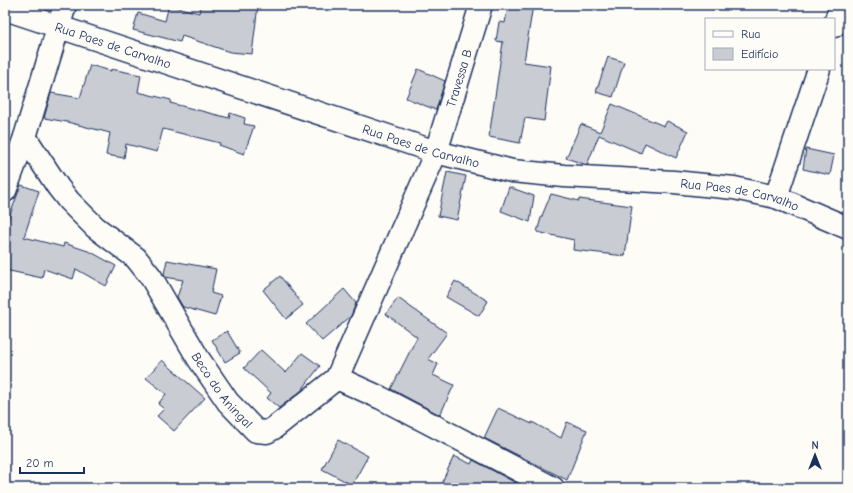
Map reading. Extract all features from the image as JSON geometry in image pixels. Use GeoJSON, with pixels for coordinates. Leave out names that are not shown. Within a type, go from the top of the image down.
{"type":"FeatureCollection","features":[{"type":"Feature","properties":{"kind":"street"},"geometry":{"type":"LineString","coordinates":[[5,192],[25,137],[64,5]]}},
{"type":"Feature","properties":{"kind":"street","name":"Travessa B"},"geometry":{"type":"LineString","coordinates":[[337,378],[436,152],[481,5]]}},
{"type":"Feature","properties":{"kind":"street"},"geometry":{"type":"LineString","coordinates":[[835,23],[841,5]]}},
{"type":"Feature","properties":{"kind":"street","name":"Rua Paes de Carvalho"},"geometry":{"type":"LineString","coordinates":[[5,9],[436,152],[512,171],[734,188],[776,197],[848,228]]}},
{"type":"Feature","properties":{"kind":"street"},"geometry":{"type":"LineString","coordinates":[[776,197],[820,70]]}},
{"type":"Feature","properties":{"kind":"street","name":"Beco do Aningal"},"geometry":{"type":"LineString","coordinates":[[25,137],[58,187],[70,201],[95,227],[136,258],[151,277],[212,380],[252,428],[262,432],[274,428],[337,378]]}},
{"type":"Feature","properties":{"kind":"street"},"geometry":{"type":"LineString","coordinates":[[337,378],[381,398],[553,488]]}},
{"type":"Feature","properties":{"kind":"building"},"geometry":{"type":"Polygon","coordinates":[[[169,5],[199,13],[201,5],[258,5],[252,54],[230,52],[182,36],[180,42],[133,30],[138,13],[165,21],[169,5]]]}},
{"type":"Feature","properties":{"kind":"building"},"geometry":{"type":"Polygon","coordinates":[[[508,5],[533,5],[524,62],[551,66],[544,121],[525,118],[520,143],[489,137],[503,42],[496,41],[499,22],[505,23],[508,5]]]}},
{"type":"Feature","properties":{"kind":"building"},"geometry":{"type":"Polygon","coordinates":[[[608,57],[624,62],[613,97],[596,92],[608,57]]]}},
{"type":"Feature","properties":{"kind":"building"},"geometry":{"type":"Polygon","coordinates":[[[90,65],[111,71],[111,69],[141,75],[138,92],[171,100],[170,103],[229,118],[230,113],[245,118],[244,124],[254,126],[244,154],[219,145],[220,143],[163,129],[157,152],[126,144],[124,158],[106,155],[110,133],[44,118],[51,93],[80,98],[90,65]]]}},
{"type":"Feature","properties":{"kind":"building"},"geometry":{"type":"Polygon","coordinates":[[[418,69],[445,81],[436,110],[406,98],[418,69]]]}},
{"type":"Feature","properties":{"kind":"building"},"geometry":{"type":"Polygon","coordinates":[[[612,104],[664,126],[667,121],[688,131],[676,158],[645,143],[641,153],[599,135],[587,165],[566,158],[581,124],[600,132],[612,104]]]}},
{"type":"Feature","properties":{"kind":"building"},"geometry":{"type":"Polygon","coordinates":[[[806,149],[834,155],[830,175],[803,169],[806,149]]]}},
{"type":"Feature","properties":{"kind":"building"},"geometry":{"type":"Polygon","coordinates":[[[447,172],[466,176],[457,220],[438,216],[447,172]]]}},
{"type":"Feature","properties":{"kind":"building"},"geometry":{"type":"Polygon","coordinates":[[[21,185],[39,191],[24,237],[63,247],[64,243],[91,252],[116,266],[106,286],[76,269],[73,279],[44,269],[42,278],[5,270],[5,228],[21,185]]]}},
{"type":"Feature","properties":{"kind":"building"},"geometry":{"type":"Polygon","coordinates":[[[509,187],[534,196],[530,222],[501,211],[509,187]]]}},
{"type":"Feature","properties":{"kind":"building"},"geometry":{"type":"Polygon","coordinates":[[[551,194],[579,201],[579,199],[632,206],[625,256],[573,250],[574,240],[537,232],[551,194]]]}},
{"type":"Feature","properties":{"kind":"building"},"geometry":{"type":"Polygon","coordinates":[[[167,260],[216,269],[211,293],[221,296],[215,316],[183,307],[177,297],[183,280],[165,277],[164,274],[167,260]]]}},
{"type":"Feature","properties":{"kind":"building"},"geometry":{"type":"Polygon","coordinates":[[[280,276],[303,305],[286,319],[263,290],[280,276]]]}},
{"type":"Feature","properties":{"kind":"building"},"geometry":{"type":"Polygon","coordinates":[[[455,281],[488,301],[479,316],[446,297],[455,281]]]}},
{"type":"Feature","properties":{"kind":"building"},"geometry":{"type":"Polygon","coordinates":[[[344,289],[356,303],[351,316],[322,341],[306,324],[344,289]]]}},
{"type":"Feature","properties":{"kind":"building"},"geometry":{"type":"Polygon","coordinates":[[[398,298],[447,333],[428,359],[438,364],[433,375],[454,385],[440,415],[391,389],[417,337],[386,314],[398,298]]]}},
{"type":"Feature","properties":{"kind":"building"},"geometry":{"type":"Polygon","coordinates":[[[227,331],[240,353],[225,362],[212,340],[227,331]]]}},
{"type":"Feature","properties":{"kind":"building"},"geometry":{"type":"Polygon","coordinates":[[[261,350],[286,373],[302,353],[320,366],[301,391],[279,408],[267,398],[271,393],[244,368],[261,350]]]}},
{"type":"Feature","properties":{"kind":"building"},"geometry":{"type":"Polygon","coordinates":[[[162,360],[205,398],[174,431],[157,416],[164,409],[158,404],[166,394],[146,378],[162,360]]]}},
{"type":"Feature","properties":{"kind":"building"},"geometry":{"type":"Polygon","coordinates":[[[498,408],[532,424],[532,422],[561,438],[567,422],[587,430],[567,480],[484,438],[498,408]]]}},
{"type":"Feature","properties":{"kind":"building"},"geometry":{"type":"Polygon","coordinates":[[[338,440],[368,456],[352,485],[322,469],[338,440]]]}},
{"type":"Feature","properties":{"kind":"building"},"geometry":{"type":"Polygon","coordinates":[[[454,456],[471,464],[473,460],[516,483],[513,488],[456,488],[442,482],[454,456]]]}}]}
